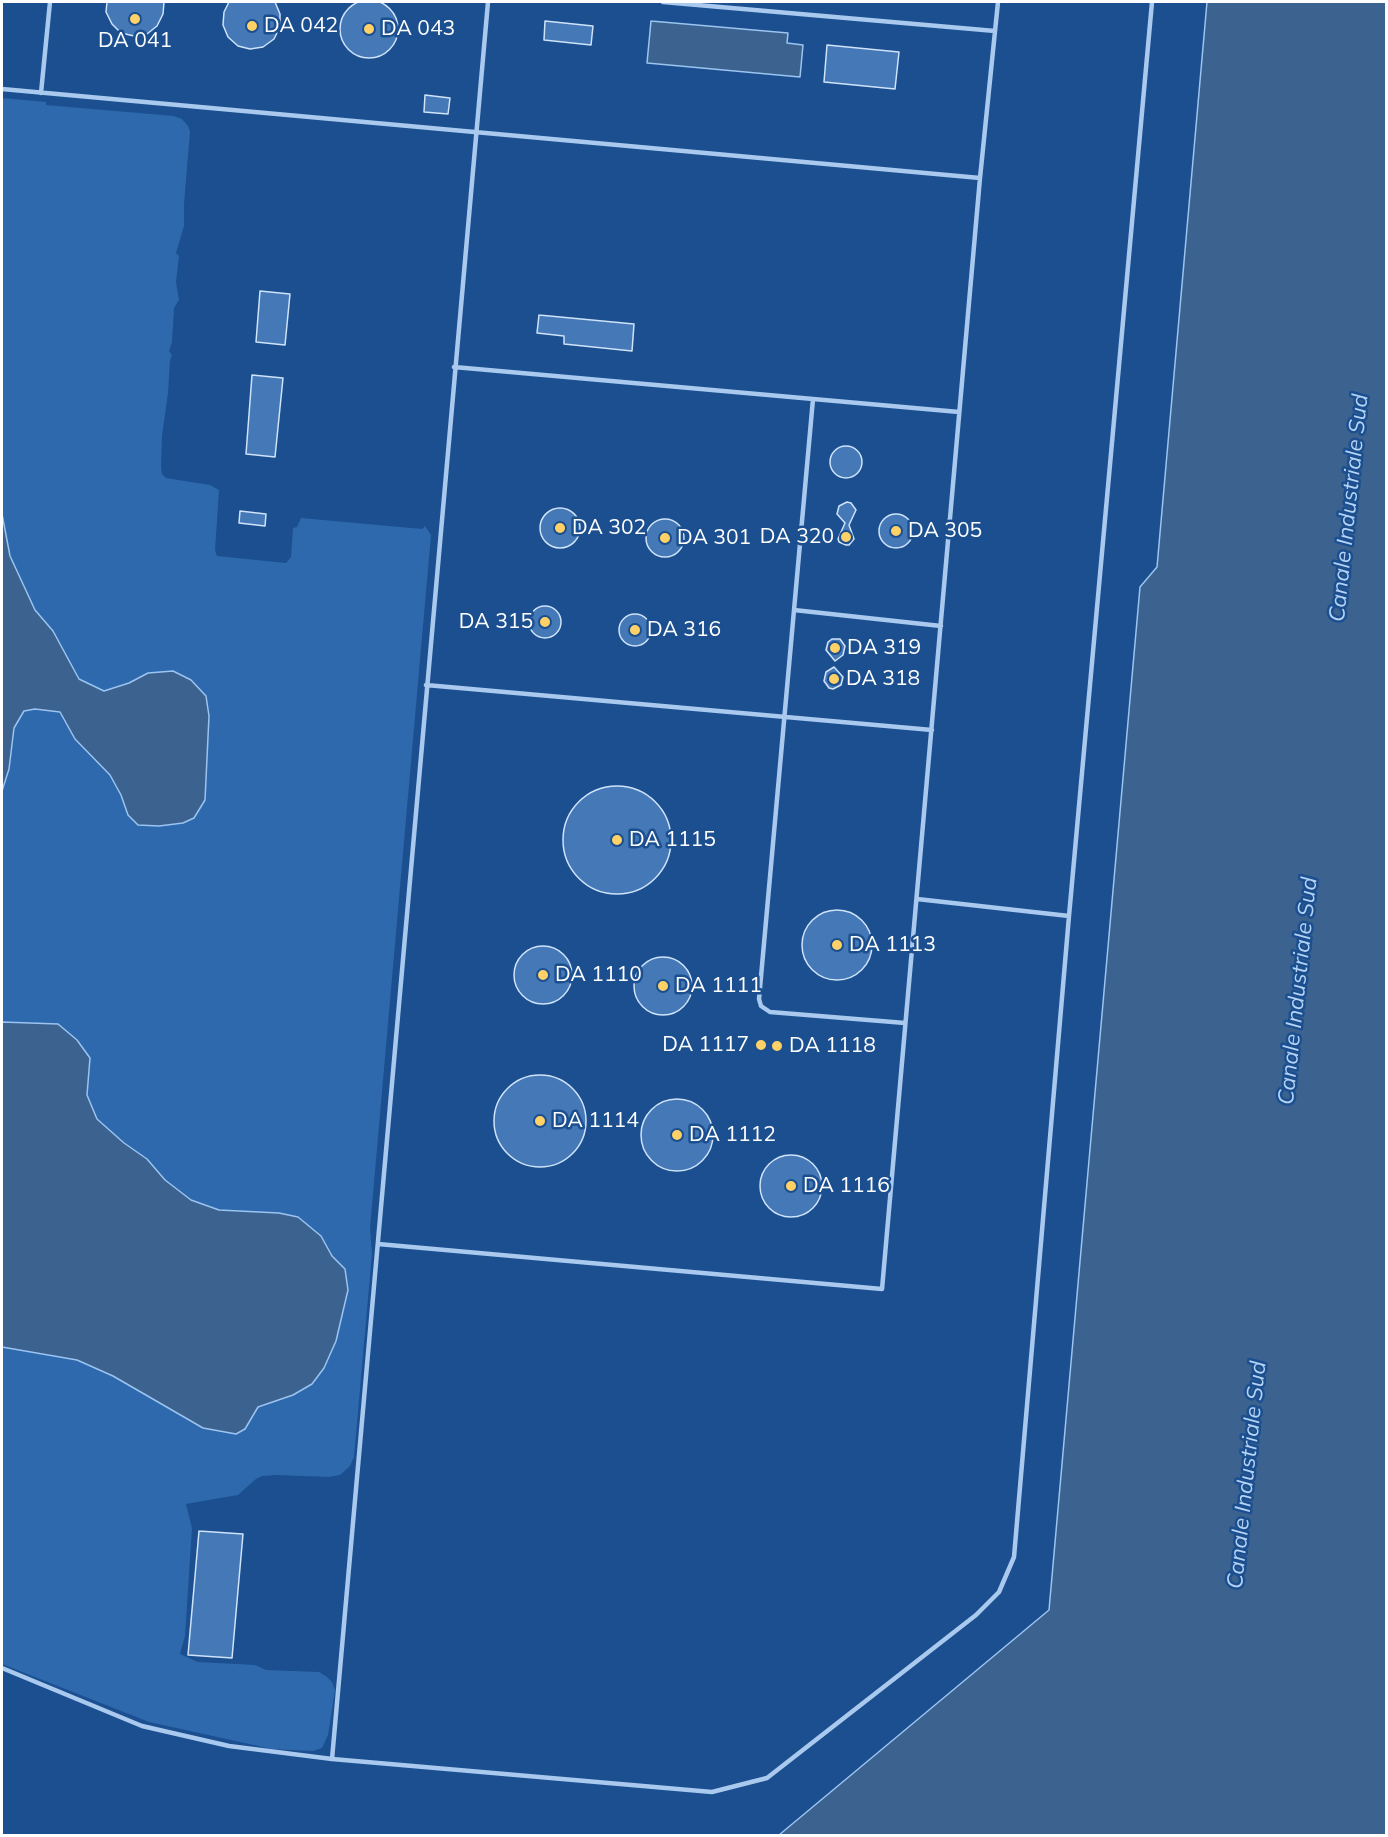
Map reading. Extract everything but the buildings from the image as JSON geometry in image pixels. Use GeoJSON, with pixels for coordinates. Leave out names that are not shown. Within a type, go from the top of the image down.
{"type":"FeatureCollection","features":[{"type":"Feature","properties":{"kind":"lane"},"geometry":{"type":"LineString","coordinates":[[41,93],[50,2]]}},
{"type":"Feature","properties":{"kind":"lane"},"geometry":{"type":"LineString","coordinates":[[332,1759],[488,2]]}},
{"type":"Feature","properties":{"kind":"lane"},"geometry":{"type":"LineString","coordinates":[[663,2],[995,31]]}},
{"type":"Feature","properties":{"kind":"lane"},"geometry":{"type":"LineString","coordinates":[[378,1244],[882,1289],[980,178],[998,2]]}},
{"type":"Feature","properties":{"kind":"lane"},"geometry":{"type":"LineString","coordinates":[[2,1668],[142,1726],[230,1746],[332,1759],[712,1792],[766,1778],[989,1604],[999,1592],[1014,1557],[1069,916],[1152,2]]}},
{"type":"Feature","properties":{"kind":"lane"},"geometry":{"type":"LineString","coordinates":[[2,88],[980,178]]}},
{"type":"Feature","properties":{"kind":"lane"},"geometry":{"type":"LineString","coordinates":[[454,367],[959,412]]}},
{"type":"Feature","properties":{"kind":"lane"},"geometry":{"type":"LineString","coordinates":[[813,399],[759,999],[761,1006],[770,1012],[905,1023]]}},
{"type":"Feature","properties":{"kind":"lane"},"geometry":{"type":"LineString","coordinates":[[794,610],[941,626]]}},
{"type":"Feature","properties":{"kind":"lane"},"geometry":{"type":"LineString","coordinates":[[426,685],[932,730]]}},
{"type":"Feature","properties":{"kind":"lane"},"geometry":{"type":"LineString","coordinates":[[917,899],[1069,916]]}},
{"type":"Feature","properties":{"kind":"shaded area"},"geometry":{"type":"Polygon","coordinates":[[[2,98],[46,102],[46,105],[174,116],[182,119],[188,126],[190,132],[184,226],[176,253],[179,256],[176,282],[179,300],[174,308],[172,342],[169,351],[172,355],[162,436],[161,467],[162,474],[166,478],[210,485],[219,490],[215,550],[217,556],[286,563],[291,557],[293,528],[297,527],[301,518],[422,529],[425,526],[431,535],[370,1228],[372,1253],[354,1457],[350,1466],[340,1475],[329,1477],[262,1476],[238,1495],[186,1504],[192,1528],[185,1636],[180,1654],[198,1662],[255,1665],[266,1670],[319,1672],[327,1677],[335,1690],[328,1735],[322,1748],[313,1751],[272,1749],[149,1722],[2,1664],[2,1347],[77,1360],[245,1429],[258,1407],[293,1395],[336,1341],[348,1290],[345,1269],[332,1256],[321,1236],[243,1211],[219,1210],[191,1200],[165,1180],[147,1159],[124,1143],[97,1119],[87,1095],[90,1058],[58,1024],[2,1022],[2,791],[9,769],[14,728],[24,711],[35,709],[60,712],[75,739],[110,775],[121,795],[128,815],[138,825],[159,826],[183,823],[208,736],[209,716],[148,673],[129,683],[104,691],[79,679],[53,631],[35,610],[10,556],[2,514],[2,98]]]}},
{"type":"Feature","properties":{"kind":"water","name":"Canale Industriale Sud"},"geometry":{"type":"Polygon","coordinates":[[[1207,2],[1386,2],[1386,1835],[779,1835],[1049,1610],[1140,587],[1157,567],[1207,2]]]}},
{"type":"Feature","properties":{"kind":"water"},"geometry":{"type":"Polygon","coordinates":[[[651,21],[788,33],[787,43],[803,45],[800,77],[647,63],[651,21]]]}},
{"type":"Feature","properties":{"kind":"water"},"geometry":{"type":"Polygon","coordinates":[[[2,514],[10,556],[35,610],[53,631],[79,679],[104,691],[129,683],[148,673],[173,671],[191,680],[206,696],[209,716],[205,800],[194,818],[183,823],[159,826],[138,825],[128,815],[121,795],[110,775],[75,739],[60,712],[35,709],[24,711],[14,728],[9,769],[2,791],[2,514]]]}},
{"type":"Feature","properties":{"kind":"water"},"geometry":{"type":"Polygon","coordinates":[[[2,1022],[58,1024],[77,1040],[90,1058],[87,1095],[97,1119],[124,1143],[147,1159],[165,1180],[191,1200],[219,1210],[279,1213],[298,1217],[321,1236],[332,1256],[345,1269],[348,1290],[336,1341],[324,1368],[312,1384],[293,1395],[258,1407],[245,1429],[236,1434],[203,1428],[113,1376],[77,1360],[2,1347],[2,1022]]]}},
{"type":"Feature","properties":{"kind":"place","name":"DA 041"},"geometry":{"type":"Point","coordinates":[135,19]}},
{"type":"Feature","properties":{"kind":"place","name":"DA 042"},"geometry":{"type":"Point","coordinates":[252,26]}},
{"type":"Feature","properties":{"kind":"place","name":"DA 043"},"geometry":{"type":"Point","coordinates":[369,29]}},
{"type":"Feature","properties":{"kind":"place","name":"DA 302"},"geometry":{"type":"Point","coordinates":[560,528]}},
{"type":"Feature","properties":{"kind":"place","name":"DA 305"},"geometry":{"type":"Point","coordinates":[896,531]}},
{"type":"Feature","properties":{"kind":"place","name":"DA 320"},"geometry":{"type":"Point","coordinates":[846,537]}},
{"type":"Feature","properties":{"kind":"place","name":"DA 301"},"geometry":{"type":"Point","coordinates":[665,538]}},
{"type":"Feature","properties":{"kind":"place","name":"DA 315"},"geometry":{"type":"Point","coordinates":[545,622]}},
{"type":"Feature","properties":{"kind":"place","name":"DA 316"},"geometry":{"type":"Point","coordinates":[635,630]}},
{"type":"Feature","properties":{"kind":"place","name":"DA 319"},"geometry":{"type":"Point","coordinates":[835,648]}},
{"type":"Feature","properties":{"kind":"place","name":"DA 318"},"geometry":{"type":"Point","coordinates":[834,679]}},
{"type":"Feature","properties":{"kind":"place","name":"DA 1115"},"geometry":{"type":"Point","coordinates":[617,840]}},
{"type":"Feature","properties":{"kind":"place","name":"DA 1113"},"geometry":{"type":"Point","coordinates":[837,945]}},
{"type":"Feature","properties":{"kind":"place","name":"DA 1110"},"geometry":{"type":"Point","coordinates":[543,975]}},
{"type":"Feature","properties":{"kind":"place","name":"DA 1111"},"geometry":{"type":"Point","coordinates":[663,986]}},
{"type":"Feature","properties":{"kind":"place","name":"DA 1117"},"geometry":{"type":"Point","coordinates":[761,1045]}},
{"type":"Feature","properties":{"kind":"place","name":"DA 1118"},"geometry":{"type":"Point","coordinates":[777,1046]}},
{"type":"Feature","properties":{"kind":"place","name":"DA 1114"},"geometry":{"type":"Point","coordinates":[540,1121]}},
{"type":"Feature","properties":{"kind":"place","name":"DA 1112"},"geometry":{"type":"Point","coordinates":[677,1135]}},
{"type":"Feature","properties":{"kind":"place","name":"DA 1116"},"geometry":{"type":"Point","coordinates":[791,1186]}}]}
